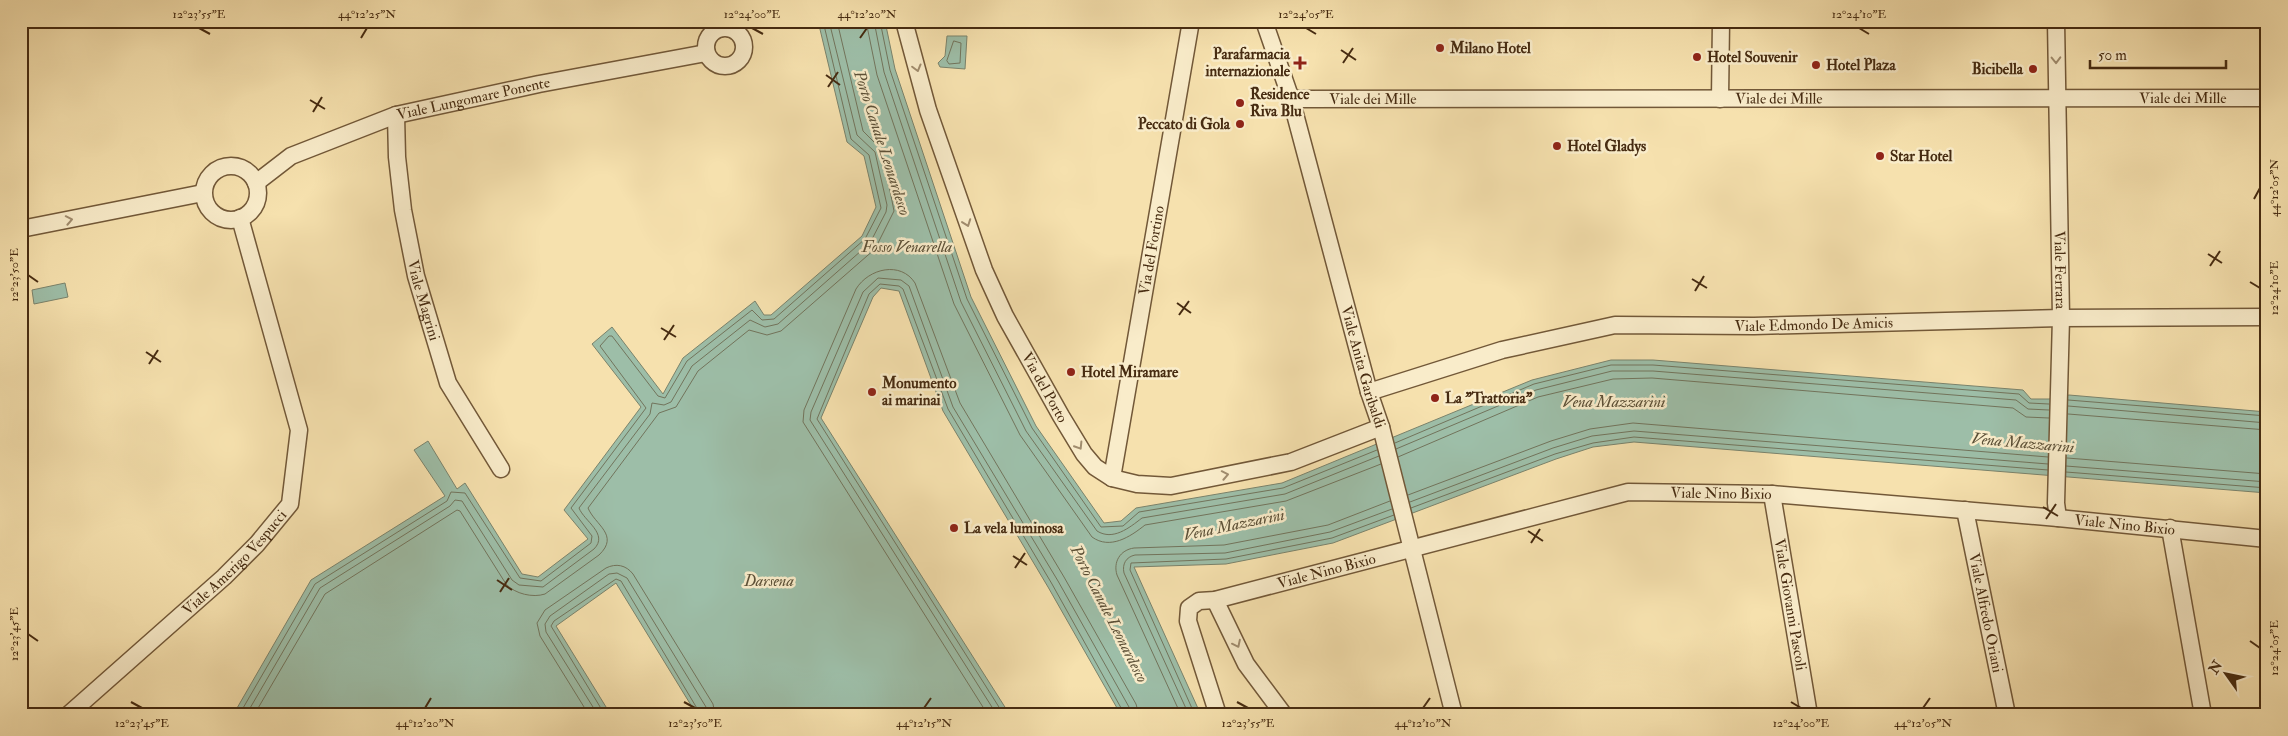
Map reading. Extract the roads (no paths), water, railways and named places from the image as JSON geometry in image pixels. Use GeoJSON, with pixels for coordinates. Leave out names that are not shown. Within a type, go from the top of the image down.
{"type":"FeatureCollection","features":[{"type":"Feature","properties":{"kind":"street","name":"Via del Porto"},"geometry":{"type":"LineString","coordinates":[[904,21],[928,110],[984,270],[1010,324],[1084,454],[1095,467],[1112,478],[1138,484],[1171,486],[1291,462],[1381,427]]}},
{"type":"Feature","properties":{"kind":"street","name":"Via del Fortino"},"geometry":{"type":"LineString","coordinates":[[1112,478],[1191,21]]}},
{"type":"Feature","properties":{"kind":"street","name":"Viale Anita Garibaldi"},"geometry":{"type":"LineString","coordinates":[[1264,21],[1291,99],[1368,392],[1381,427],[1454,715]]}},
{"type":"Feature","properties":{"kind":"street"},"geometry":{"type":"LineString","coordinates":[[1720,100],[1721,21]]}},
{"type":"Feature","properties":{"kind":"street","name":"Viale Ferrara"},"geometry":{"type":"LineString","coordinates":[[2056,21],[2061,318],[2057,510]]}},
{"type":"Feature","properties":{"kind":"street","name":"Viale Lungomare Ponente"},"geometry":{"type":"LineString","coordinates":[[256,183],[291,156],[396,115],[539,84],[706,53]]}},
{"type":"Feature","properties":{"kind":"street","name":"Viale dei Mille"},"geometry":{"type":"LineString","coordinates":[[1291,99],[2267,98]]}},
{"type":"Feature","properties":{"kind":"street","name":"Viale Magrini"},"geometry":{"type":"LineString","coordinates":[[396,115],[397,157],[403,210],[416,276],[448,383],[501,469]]}},
{"type":"Feature","properties":{"kind":"street"},"geometry":{"type":"LineString","coordinates":[[225,166],[244,169],[256,183],[257,200],[253,208],[240,218],[231,220],[215,215],[209,209],[203,193],[210,176],[225,166]]}},
{"type":"Feature","properties":{"kind":"street"},"geometry":{"type":"LineString","coordinates":[[21,229],[203,193]]}},
{"type":"Feature","properties":{"kind":"street","name":"Viale Amerigo Vespucci"},"geometry":{"type":"LineString","coordinates":[[68,715],[224,577],[257,544],[290,504],[300,430],[240,218]]}},
{"type":"Feature","properties":{"kind":"street","name":"Viale Edmondo De Amicis"},"geometry":{"type":"LineString","coordinates":[[1368,392],[1502,350],[1614,325],[1754,326],[2061,318],[2267,317]]}},
{"type":"Feature","properties":{"kind":"street","name":"Viale Nino Bixio"},"geometry":{"type":"LineString","coordinates":[[1218,715],[1192,639],[1188,621],[1189,608],[1199,601],[1215,600],[1628,492],[1772,494],[1965,510],[2057,510],[2170,528],[2267,539]]}},
{"type":"Feature","properties":{"kind":"street","name":"Viale Giovanni Pascoli"},"geometry":{"type":"LineString","coordinates":[[1772,494],[1809,715]]}},
{"type":"Feature","properties":{"kind":"street","name":"Viale Alfredo Oriani"},"geometry":{"type":"LineString","coordinates":[[1965,510],[2007,715]]}},
{"type":"Feature","properties":{"kind":"street"},"geometry":{"type":"LineString","coordinates":[[2170,528],[2203,715]]}},
{"type":"Feature","properties":{"kind":"street"},"geometry":{"type":"LineString","coordinates":[[1215,600],[1246,664],[1284,715]]}},
{"type":"Feature","properties":{"kind":"water"},"geometry":{"type":"Polygon","coordinates":[[[818,21],[885,21],[895,69],[971,297],[1036,426],[1104,523],[1121,521],[1136,508],[1282,483],[1532,380],[1611,360],[1653,360],[2023,390],[2031,399],[2049,399],[2069,395],[2267,412],[2267,493],[1634,442],[1593,447],[1556,459],[1333,543],[1226,564],[1134,567],[1201,715],[1121,715],[1048,587],[943,411],[899,291],[881,288],[873,297],[821,418],[1010,715],[697,715],[616,583],[556,626],[611,715],[233,715],[311,580],[445,496],[414,450],[428,441],[457,489],[465,483],[522,574],[538,577],[588,539],[564,510],[641,407],[592,344],[612,327],[663,394],[683,358],[755,301],[764,315],[771,315],[862,236],[876,207],[864,156],[847,142],[818,21]]]}},
{"type":"Feature","properties":{"kind":"water"},"geometry":{"type":"Polygon","coordinates":[[[947,36],[967,36],[965,69],[940,67],[938,63],[945,56],[947,36]]]}},
{"type":"Feature","properties":{"kind":"water"},"geometry":{"type":"Polygon","coordinates":[[[65,283],[68,297],[34,304],[32,290],[65,283]]]}},
{"type":"Feature","properties":{"kind":"place","name":"Milano Hotel"},"geometry":{"type":"Point","coordinates":[1440,48]}},
{"type":"Feature","properties":{"kind":"place","name":"Hotel Souvenir"},"geometry":{"type":"Point","coordinates":[1697,57]}},
{"type":"Feature","properties":{"kind":"place","name":"Parafarmacia internazionale"},"geometry":{"type":"Point","coordinates":[1300,63]}},
{"type":"Feature","properties":{"kind":"place","name":"Hotel Plaza"},"geometry":{"type":"Point","coordinates":[1816,65]}},
{"type":"Feature","properties":{"kind":"place","name":"Bicibella"},"geometry":{"type":"Point","coordinates":[2033,69]}},
{"type":"Feature","properties":{"kind":"place","name":"Residence Riva Blu"},"geometry":{"type":"Point","coordinates":[1240,103]}},
{"type":"Feature","properties":{"kind":"place","name":"Peccato di Gola"},"geometry":{"type":"Point","coordinates":[1240,124]}},
{"type":"Feature","properties":{"kind":"place","name":"Hotel Gladys"},"geometry":{"type":"Point","coordinates":[1557,146]}},
{"type":"Feature","properties":{"kind":"place","name":"Star Hotel"},"geometry":{"type":"Point","coordinates":[1880,156]}},
{"type":"Feature","properties":{"kind":"place","name":"Hotel Miramare"},"geometry":{"type":"Point","coordinates":[1071,372]}},
{"type":"Feature","properties":{"kind":"place","name":"Monumento ai marinai"},"geometry":{"type":"Point","coordinates":[872,392]}},
{"type":"Feature","properties":{"kind":"place","name":"La \"Trattoria\""},"geometry":{"type":"Point","coordinates":[1435,398]}},
{"type":"Feature","properties":{"kind":"place","name":"La vela luminosa"},"geometry":{"type":"Point","coordinates":[954,528]}},
{"type":"Feature","properties":{"kind":"water label","name":"Porto Canale Leonardesco"},"geometry":{"type":"Point","coordinates":[882,143]}},
{"type":"Feature","properties":{"kind":"water label","name":"Fosso Venarella"},"geometry":{"type":"Point","coordinates":[907,247]}},
{"type":"Feature","properties":{"kind":"water label","name":"Vena Mazzarini"},"geometry":{"type":"Point","coordinates":[1614,402]}},
{"type":"Feature","properties":{"kind":"water label","name":"Vena Mazzarini"},"geometry":{"type":"Point","coordinates":[2023,443]}},
{"type":"Feature","properties":{"kind":"water label","name":"Vena Mazzarini"},"geometry":{"type":"Point","coordinates":[1234,525]}},
{"type":"Feature","properties":{"kind":"water label","name":"Darsena"},"geometry":{"type":"Point","coordinates":[769,581]}},
{"type":"Feature","properties":{"kind":"water label","name":"Porto Canale Leonardesco"},"geometry":{"type":"Point","coordinates":[1109,614]}}]}
